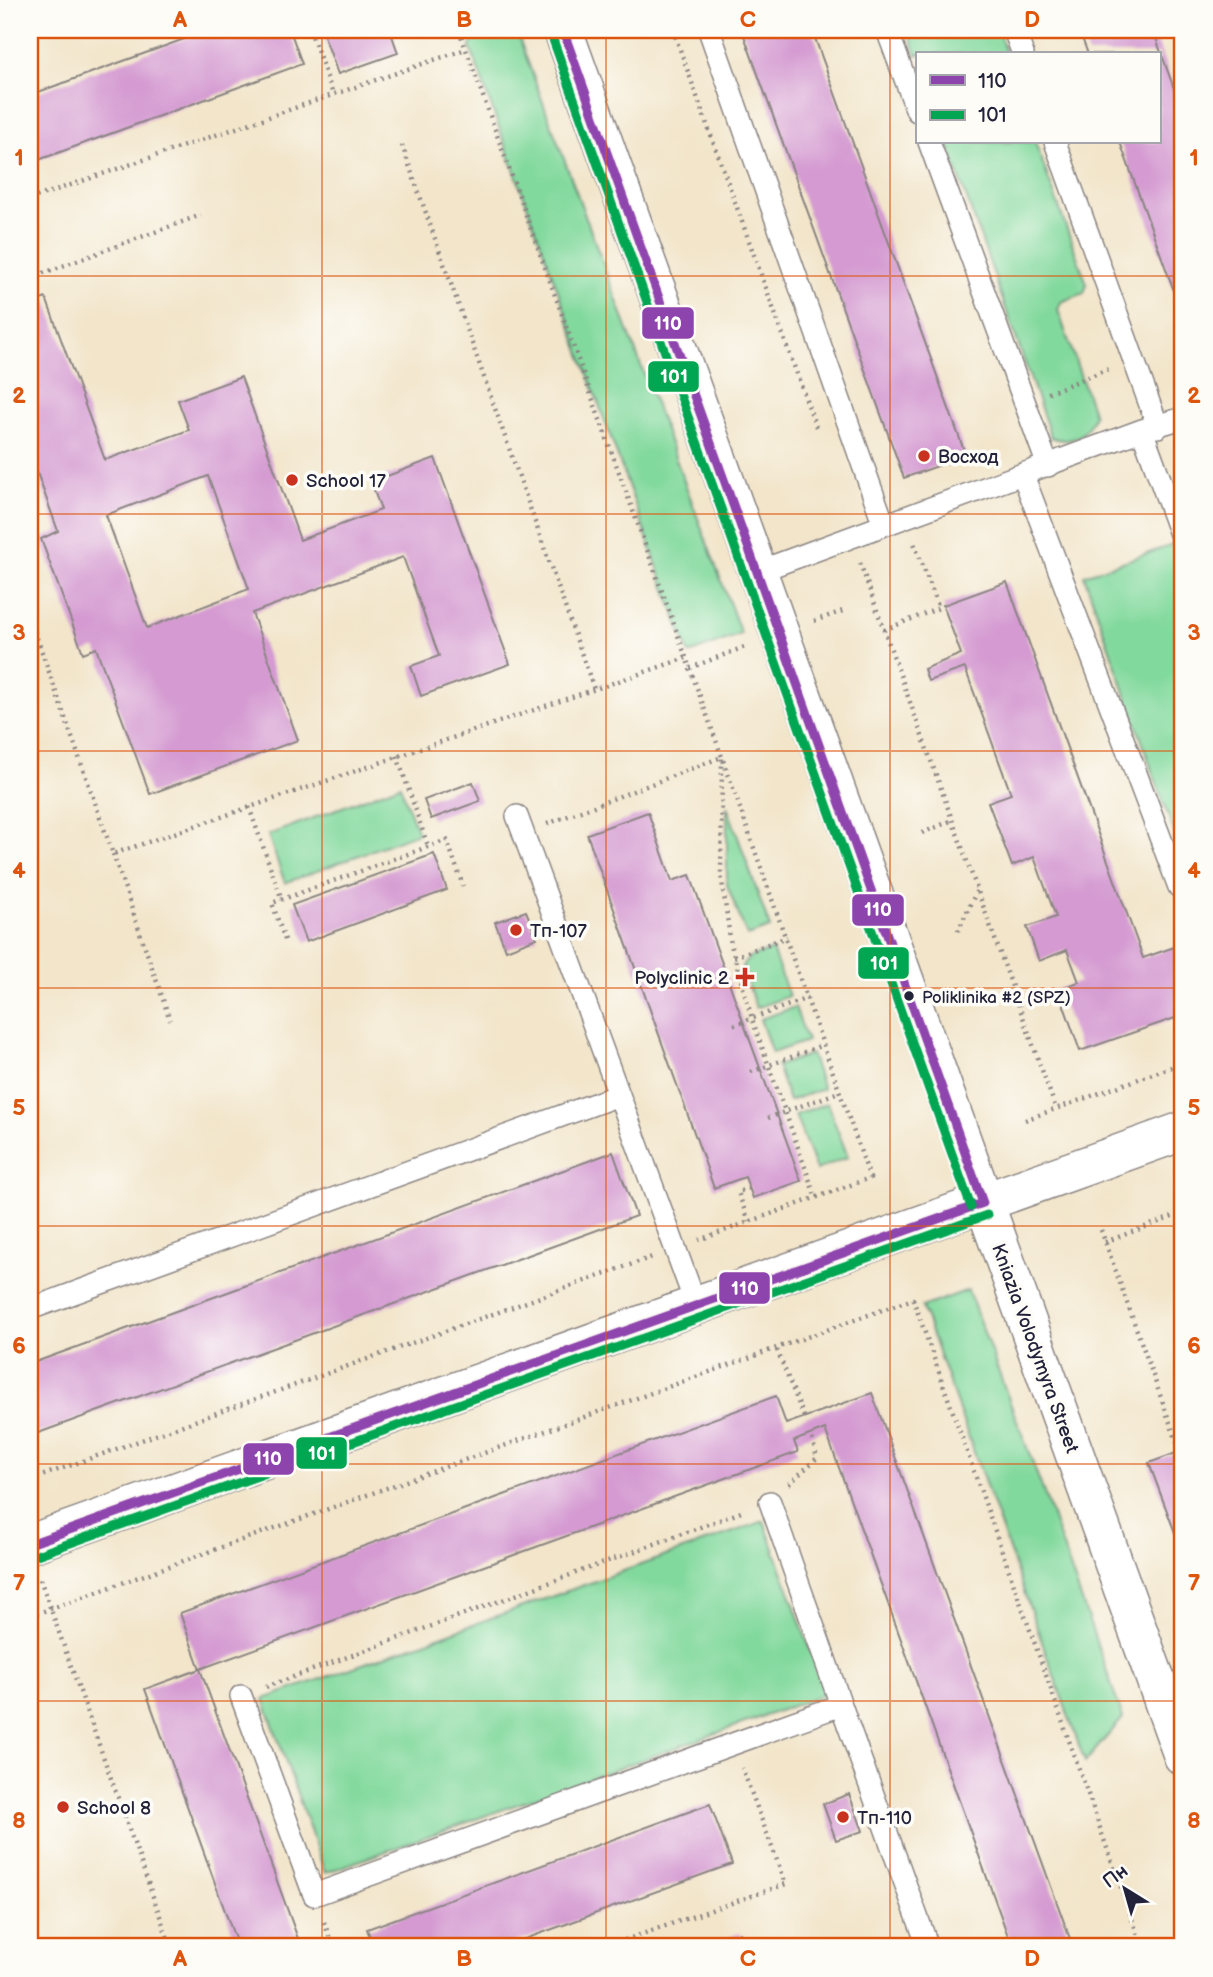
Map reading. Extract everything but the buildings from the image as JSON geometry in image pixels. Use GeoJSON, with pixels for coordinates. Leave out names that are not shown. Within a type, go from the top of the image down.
{"type":"FeatureCollection","features":[{"type":"Feature","properties":{"kind":"main road","name":"Kniazia Volodymyra Street"},"geometry":{"type":"LineString","coordinates":[[562,30],[1183,1756]]}},
{"type":"Feature","properties":{"kind":"main road"},"geometry":{"type":"LineString","coordinates":[[34,1558],[696,1305],[1183,1130]]}},
{"type":"Feature","properties":{"kind":"lane"},"geometry":{"type":"LineString","coordinates":[[709,30],[894,522]]}},
{"type":"Feature","properties":{"kind":"lane"},"geometry":{"type":"LineString","coordinates":[[887,30],[916,108]]}},
{"type":"Feature","properties":{"kind":"lane"},"geometry":{"type":"LineString","coordinates":[[1014,30],[1022,52]]}},
{"type":"Feature","properties":{"kind":"lane"},"geometry":{"type":"LineString","coordinates":[[930,144],[1048,466]]}},
{"type":"Feature","properties":{"kind":"lane"},"geometry":{"type":"LineString","coordinates":[[1056,144],[1133,359],[1183,542]]}},
{"type":"Feature","properties":{"kind":"lane"},"geometry":{"type":"LineString","coordinates":[[757,572],[1183,418]]}},
{"type":"Feature","properties":{"kind":"lane"},"geometry":{"type":"LineString","coordinates":[[1023,474],[1179,887],[1183,886]]}},
{"type":"Feature","properties":{"kind":"lane"},"geometry":{"type":"LineString","coordinates":[[520,824],[696,1305]]}},
{"type":"Feature","properties":{"kind":"lane"},"geometry":{"type":"LineString","coordinates":[[30,1309],[619,1095]]}},
{"type":"Feature","properties":{"kind":"lane"},"geometry":{"type":"LineString","coordinates":[[770,1502],[928,1947]]}},
{"type":"Feature","properties":{"kind":"lane"},"geometry":{"type":"LineString","coordinates":[[241,1696],[314,1895],[841,1705]]}},
{"type":"Feature","properties":{"kind":"path"},"geometry":{"type":"LineString","coordinates":[[310,30],[333,94]]}},
{"type":"Feature","properties":{"kind":"path"},"geometry":{"type":"LineString","coordinates":[[30,1480],[870,1178],[787,937],[461,30]]}},
{"type":"Feature","properties":{"kind":"path"},"geometry":{"type":"LineString","coordinates":[[673,30],[818,432]]}},
{"type":"Feature","properties":{"kind":"path"},"geometry":{"type":"LineString","coordinates":[[30,199],[466,49]]}},
{"type":"Feature","properties":{"kind":"path"},"geometry":{"type":"LineString","coordinates":[[402,145],[594,689]]}},
{"type":"Feature","properties":{"kind":"path"},"geometry":{"type":"LineString","coordinates":[[30,278],[201,215]]}},
{"type":"Feature","properties":{"kind":"path"},"geometry":{"type":"LineString","coordinates":[[1024,402],[1133,359]]}},
{"type":"Feature","properties":{"kind":"path"},"geometry":{"type":"LineString","coordinates":[[884,630],[939,608],[894,522]]}},
{"type":"Feature","properties":{"kind":"path"},"geometry":{"type":"LineString","coordinates":[[851,538],[1056,1108]]}},
{"type":"Feature","properties":{"kind":"path"},"geometry":{"type":"LineString","coordinates":[[30,618],[170,1020]]}},
{"type":"Feature","properties":{"kind":"path"},"geometry":{"type":"LineString","coordinates":[[113,854],[686,658]]}},
{"type":"Feature","properties":{"kind":"path"},"geometry":{"type":"LineString","coordinates":[[397,757],[428,846]]}},
{"type":"Feature","properties":{"kind":"path"},"geometry":{"type":"LineString","coordinates":[[520,824],[722,757]]}},
{"type":"Feature","properties":{"kind":"path"},"geometry":{"type":"LineString","coordinates":[[722,757],[721,874],[734,957],[752,1019],[816,1198]]}},
{"type":"Feature","properties":{"kind":"path"},"geometry":{"type":"LineString","coordinates":[[249,807],[282,900]]}},
{"type":"Feature","properties":{"kind":"path"},"geometry":{"type":"LineString","coordinates":[[922,833],[953,820]]}},
{"type":"Feature","properties":{"kind":"path"},"geometry":{"type":"LineString","coordinates":[[285,940],[272,903],[447,840],[463,886]]}},
{"type":"Feature","properties":{"kind":"path"},"geometry":{"type":"LineString","coordinates":[[958,931],[978,889]]}},
{"type":"Feature","properties":{"kind":"path"},"geometry":{"type":"LineString","coordinates":[[734,957],[787,937]]}},
{"type":"Feature","properties":{"kind":"path"},"geometry":{"type":"LineString","coordinates":[[734,1026],[808,998]]}},
{"type":"Feature","properties":{"kind":"path"},"geometry":{"type":"LineString","coordinates":[[751,1072],[823,1045]]}},
{"type":"Feature","properties":{"kind":"path"},"geometry":{"type":"LineString","coordinates":[[1025,1120],[1183,1063]]}},
{"type":"Feature","properties":{"kind":"path"},"geometry":{"type":"LineString","coordinates":[[768,1118],[840,1092]]}},
{"type":"Feature","properties":{"kind":"path"},"geometry":{"type":"LineString","coordinates":[[749,1188],[738,1192],[749,1222]]}},
{"type":"Feature","properties":{"kind":"path"},"geometry":{"type":"LineString","coordinates":[[1105,1242],[1183,1213]]}},
{"type":"Feature","properties":{"kind":"path"},"geometry":{"type":"LineString","coordinates":[[1101,1230],[1183,1458]]}},
{"type":"Feature","properties":{"kind":"path"},"geometry":{"type":"LineString","coordinates":[[30,1616],[913,1299],[1142,1947]]}},
{"type":"Feature","properties":{"kind":"path"},"geometry":{"type":"LineString","coordinates":[[777,1350],[804,1417]]}},
{"type":"Feature","properties":{"kind":"path"},"geometry":{"type":"LineString","coordinates":[[241,1696],[770,1502],[817,1458],[811,1434]]}},
{"type":"Feature","properties":{"kind":"path"},"geometry":{"type":"LineString","coordinates":[[34,1558],[171,1947]]}},
{"type":"Feature","properties":{"kind":"path"},"geometry":{"type":"LineString","coordinates":[[605,1947],[786,1884],[733,1744]]}},
{"type":"Feature","properties":{"kind":"green space"},"geometry":{"type":"Polygon","coordinates":[[[493,30],[516,30],[741,634],[689,654],[470,47],[475,36],[493,30]]]}},
{"type":"Feature","properties":{"kind":"green space"},"geometry":{"type":"Polygon","coordinates":[[[908,30],[998,30],[1005,52],[916,52],[908,30]]]}},
{"type":"Feature","properties":{"kind":"green space"},"geometry":{"type":"Polygon","coordinates":[[[948,144],[1036,144],[1087,284],[1084,293],[1061,302],[1058,310],[1094,415],[1078,437],[1066,440],[1051,437],[948,144]]]}},
{"type":"Feature","properties":{"kind":"green space"},"geometry":{"type":"Polygon","coordinates":[[[1178,543],[1183,557],[1183,849],[1180,850],[1084,575],[1178,543]]]}},
{"type":"Feature","properties":{"kind":"green space"},"geometry":{"type":"Polygon","coordinates":[[[400,785],[418,833],[285,883],[268,835],[400,785]]]}},
{"type":"Feature","properties":{"kind":"green space"},"geometry":{"type":"Polygon","coordinates":[[[727,806],[770,928],[747,936],[727,885],[727,806]]]}},
{"type":"Feature","properties":{"kind":"green space"},"geometry":{"type":"Polygon","coordinates":[[[772,950],[789,996],[756,1008],[742,966],[750,957],[772,950]]]}},
{"type":"Feature","properties":{"kind":"green space"},"geometry":{"type":"Polygon","coordinates":[[[795,1007],[807,1041],[772,1053],[760,1019],[795,1007]]]}},
{"type":"Feature","properties":{"kind":"green space"},"geometry":{"type":"Polygon","coordinates":[[[811,1054],[823,1089],[789,1101],[777,1066],[811,1054]]]}},
{"type":"Feature","properties":{"kind":"green space"},"geometry":{"type":"Polygon","coordinates":[[[827,1103],[848,1157],[816,1170],[795,1115],[827,1103]]]}},
{"type":"Feature","properties":{"kind":"green space"},"geometry":{"type":"Polygon","coordinates":[[[968,1290],[1044,1493],[1123,1718],[1085,1762],[922,1307],[968,1290]]]}},
{"type":"Feature","properties":{"kind":"green space"},"geometry":{"type":"Polygon","coordinates":[[[764,1521],[826,1694],[325,1873],[264,1699],[764,1521]]]}},
{"type":"Feature","properties":{"kind":"transit line","name":"110"},"geometry":{"type":"LineString","coordinates":[[563,30],[983,1203]]}},
{"type":"Feature","properties":{"kind":"transit line","name":"101"},"geometry":{"type":"LineString","coordinates":[[551,34],[971,1207]]}},
{"type":"Feature","properties":{"kind":"transit line","name":"110"},"geometry":{"type":"LineString","coordinates":[[30,1544],[983,1203]]}},
{"type":"Feature","properties":{"kind":"transit line","name":"101"},"geometry":{"type":"LineString","coordinates":[[34,1556],[987,1215]]}},
{"type":"Feature","properties":{"kind":"place","name":"Восход"},"geometry":{"type":"Point","coordinates":[924,456]}},
{"type":"Feature","properties":{"kind":"place","name":"School 17"},"geometry":{"type":"Point","coordinates":[292,480]}},
{"type":"Feature","properties":{"kind":"place","name":"Тп-107"},"geometry":{"type":"Point","coordinates":[516,930]}},
{"type":"Feature","properties":{"kind":"place","name":"Polyclinic 2"},"geometry":{"type":"Point","coordinates":[745,977]}},
{"type":"Feature","properties":{"kind":"place","name":"Poliklinika #2 (SPZ)"},"geometry":{"type":"Point","coordinates":[909,996]}},
{"type":"Feature","properties":{"kind":"place","name":"School 8"},"geometry":{"type":"Point","coordinates":[63,1807]}},
{"type":"Feature","properties":{"kind":"place","name":"Тп-110"},"geometry":{"type":"Point","coordinates":[843,1817]}}]}
